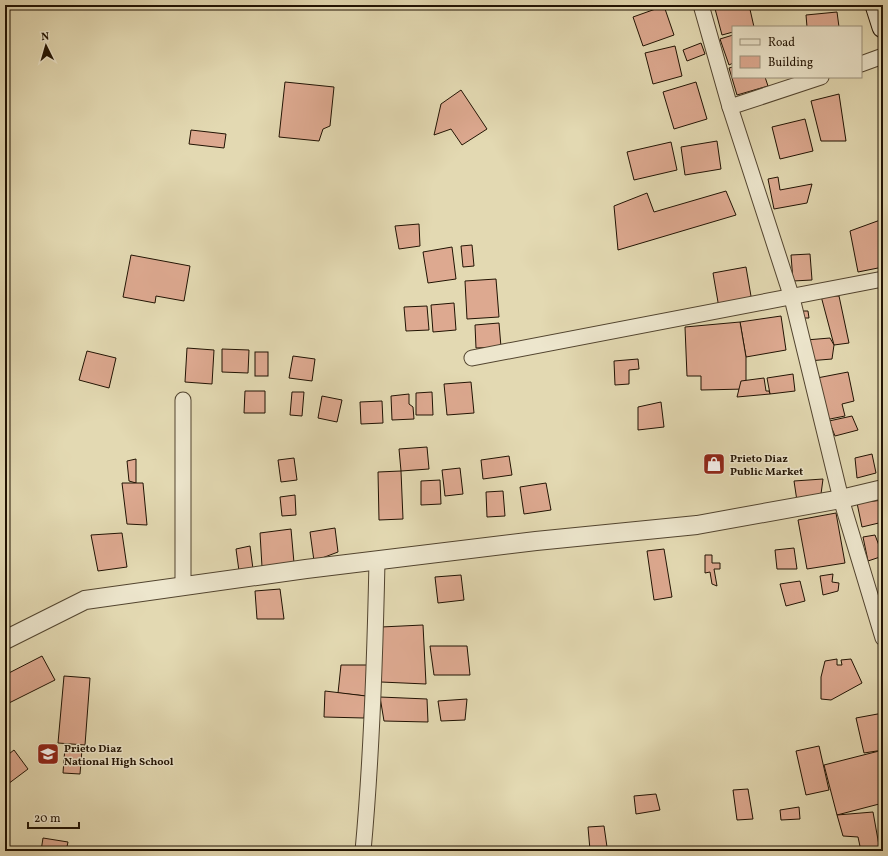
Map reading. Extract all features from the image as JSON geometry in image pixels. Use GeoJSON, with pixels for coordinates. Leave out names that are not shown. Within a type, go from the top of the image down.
{"type":"FeatureCollection","features":[{"type":"Feature","properties":{"kind":"main road"},"geometry":{"type":"LineString","coordinates":[[876,5],[883,27]]}},
{"type":"Feature","properties":{"kind":"street"},"geometry":{"type":"LineString","coordinates":[[701,5],[730,108],[792,298],[841,499],[883,638]]}},
{"type":"Feature","properties":{"kind":"street"},"geometry":{"type":"LineString","coordinates":[[862,64],[883,56]]}},
{"type":"Feature","properties":{"kind":"street"},"geometry":{"type":"LineString","coordinates":[[730,108],[818,78]]}},
{"type":"Feature","properties":{"kind":"street"},"geometry":{"type":"LineString","coordinates":[[472,358],[792,298],[883,279]]}},
{"type":"Feature","properties":{"kind":"street"},"geometry":{"type":"LineString","coordinates":[[183,400],[183,585]]}},
{"type":"Feature","properties":{"kind":"street"},"geometry":{"type":"LineString","coordinates":[[5,640],[85,600],[183,585],[536,541],[697,525],[841,499],[883,489]]}},
{"type":"Feature","properties":{"kind":"street"},"geometry":{"type":"LineString","coordinates":[[363,851],[375,659],[377,561]]}},
{"type":"Feature","properties":{"kind":"building"},"geometry":{"type":"Polygon","coordinates":[[[714,5],[749,5],[754,26],[732,26],[732,32],[722,35],[714,5]]]}},
{"type":"Feature","properties":{"kind":"building"},"geometry":{"type":"Polygon","coordinates":[[[664,6],[674,35],[643,46],[633,17],[664,6]]]}},
{"type":"Feature","properties":{"kind":"building"},"geometry":{"type":"Polygon","coordinates":[[[837,12],[839,26],[807,26],[806,15],[837,12]]]}},
{"type":"Feature","properties":{"kind":"building"},"geometry":{"type":"Polygon","coordinates":[[[732,35],[732,64],[729,65],[720,39],[732,35]]]}},
{"type":"Feature","properties":{"kind":"building"},"geometry":{"type":"Polygon","coordinates":[[[701,43],[705,54],[687,61],[683,50],[701,43]]]}},
{"type":"Feature","properties":{"kind":"building"},"geometry":{"type":"Polygon","coordinates":[[[675,46],[682,76],[653,84],[645,53],[675,46]]]}},
{"type":"Feature","properties":{"kind":"building"},"geometry":{"type":"Polygon","coordinates":[[[732,67],[732,78],[765,78],[768,86],[737,95],[729,68],[732,67]]]}},
{"type":"Feature","properties":{"kind":"building"},"geometry":{"type":"Polygon","coordinates":[[[285,82],[334,87],[330,126],[323,129],[319,141],[279,137],[285,82]]]}},
{"type":"Feature","properties":{"kind":"building"},"geometry":{"type":"Polygon","coordinates":[[[696,82],[707,119],[674,129],[663,92],[696,82]]]}},
{"type":"Feature","properties":{"kind":"building"},"geometry":{"type":"Polygon","coordinates":[[[461,90],[487,129],[462,145],[451,129],[434,135],[441,104],[461,90]]]}},
{"type":"Feature","properties":{"kind":"building"},"geometry":{"type":"Polygon","coordinates":[[[839,94],[846,141],[821,141],[811,101],[839,94]]]}},
{"type":"Feature","properties":{"kind":"building"},"geometry":{"type":"Polygon","coordinates":[[[805,119],[813,151],[780,159],[772,127],[805,119]]]}},
{"type":"Feature","properties":{"kind":"building"},"geometry":{"type":"Polygon","coordinates":[[[191,130],[226,134],[224,148],[189,144],[191,130]]]}},
{"type":"Feature","properties":{"kind":"building"},"geometry":{"type":"Polygon","coordinates":[[[717,141],[721,169],[685,175],[681,147],[717,141]]]}},
{"type":"Feature","properties":{"kind":"building"},"geometry":{"type":"Polygon","coordinates":[[[671,142],[677,170],[634,180],[627,152],[671,142]]]}},
{"type":"Feature","properties":{"kind":"building"},"geometry":{"type":"Polygon","coordinates":[[[778,177],[780,190],[812,184],[807,203],[774,209],[768,179],[778,177]]]}},
{"type":"Feature","properties":{"kind":"building"},"geometry":{"type":"Polygon","coordinates":[[[726,191],[736,215],[618,250],[614,206],[647,193],[654,212],[726,191]]]}},
{"type":"Feature","properties":{"kind":"building"},"geometry":{"type":"Polygon","coordinates":[[[883,219],[883,267],[858,272],[850,231],[883,219]]]}},
{"type":"Feature","properties":{"kind":"building"},"geometry":{"type":"Polygon","coordinates":[[[419,224],[420,246],[399,249],[395,226],[419,224]]]}},
{"type":"Feature","properties":{"kind":"building"},"geometry":{"type":"Polygon","coordinates":[[[472,245],[474,266],[463,267],[461,246],[472,245]]]}},
{"type":"Feature","properties":{"kind":"building"},"geometry":{"type":"Polygon","coordinates":[[[452,247],[456,279],[428,283],[423,252],[452,247]]]}},
{"type":"Feature","properties":{"kind":"building"},"geometry":{"type":"Polygon","coordinates":[[[810,254],[812,280],[793,281],[791,255],[810,254]]]}},
{"type":"Feature","properties":{"kind":"building"},"geometry":{"type":"Polygon","coordinates":[[[131,255],[190,266],[184,301],[156,296],[155,303],[123,297],[131,255]]]}},
{"type":"Feature","properties":{"kind":"building"},"geometry":{"type":"Polygon","coordinates":[[[746,267],[752,302],[719,308],[713,273],[746,267]]]}},
{"type":"Feature","properties":{"kind":"building"},"geometry":{"type":"Polygon","coordinates":[[[496,279],[499,317],[467,319],[465,281],[496,279]]]}},
{"type":"Feature","properties":{"kind":"building"},"geometry":{"type":"Polygon","coordinates":[[[821,296],[839,296],[849,343],[834,345],[821,296]]]}},
{"type":"Feature","properties":{"kind":"building"},"geometry":{"type":"Polygon","coordinates":[[[454,303],[456,330],[433,332],[431,305],[454,303]]]}},
{"type":"Feature","properties":{"kind":"building"},"geometry":{"type":"Polygon","coordinates":[[[427,306],[429,330],[406,331],[404,307],[427,306]]]}},
{"type":"Feature","properties":{"kind":"building"},"geometry":{"type":"Polygon","coordinates":[[[798,311],[808,311],[809,318],[798,318],[798,311]]]}},
{"type":"Feature","properties":{"kind":"building"},"geometry":{"type":"Polygon","coordinates":[[[781,316],[786,350],[746,357],[740,322],[781,316]]]}},
{"type":"Feature","properties":{"kind":"building"},"geometry":{"type":"Polygon","coordinates":[[[740,322],[746,357],[746,389],[701,390],[701,376],[687,376],[685,327],[740,322]]]}},
{"type":"Feature","properties":{"kind":"building"},"geometry":{"type":"Polygon","coordinates":[[[499,323],[501,347],[476,348],[475,325],[499,323]]]}},
{"type":"Feature","properties":{"kind":"building"},"geometry":{"type":"Polygon","coordinates":[[[830,338],[834,345],[832,359],[808,361],[806,340],[830,338]]]}},
{"type":"Feature","properties":{"kind":"building"},"geometry":{"type":"Polygon","coordinates":[[[187,348],[214,350],[212,384],[185,382],[187,348]]]}},
{"type":"Feature","properties":{"kind":"building"},"geometry":{"type":"Polygon","coordinates":[[[222,349],[249,350],[248,373],[222,372],[222,349]]]}},
{"type":"Feature","properties":{"kind":"building"},"geometry":{"type":"Polygon","coordinates":[[[87,351],[116,358],[109,388],[79,380],[87,351]]]}},
{"type":"Feature","properties":{"kind":"building"},"geometry":{"type":"Polygon","coordinates":[[[255,352],[268,352],[268,376],[255,376],[255,352]]]}},
{"type":"Feature","properties":{"kind":"building"},"geometry":{"type":"Polygon","coordinates":[[[293,356],[315,359],[312,381],[289,378],[293,356]]]}},
{"type":"Feature","properties":{"kind":"building"},"geometry":{"type":"Polygon","coordinates":[[[638,359],[639,369],[629,370],[629,384],[615,385],[614,361],[638,359]]]}},
{"type":"Feature","properties":{"kind":"building"},"geometry":{"type":"Polygon","coordinates":[[[848,372],[854,401],[842,404],[845,416],[825,420],[817,378],[848,372]]]}},
{"type":"Feature","properties":{"kind":"building"},"geometry":{"type":"Polygon","coordinates":[[[793,374],[795,391],[770,394],[767,378],[793,374]]]}},
{"type":"Feature","properties":{"kind":"building"},"geometry":{"type":"Polygon","coordinates":[[[764,378],[766,391],[769,391],[770,394],[737,397],[741,381],[764,378]]]}},
{"type":"Feature","properties":{"kind":"building"},"geometry":{"type":"Polygon","coordinates":[[[471,382],[474,413],[447,415],[444,384],[471,382]]]}},
{"type":"Feature","properties":{"kind":"building"},"geometry":{"type":"Polygon","coordinates":[[[245,391],[265,391],[265,413],[244,413],[245,391]]]}},
{"type":"Feature","properties":{"kind":"building"},"geometry":{"type":"Polygon","coordinates":[[[292,392],[304,392],[302,416],[290,415],[292,392]]]}},
{"type":"Feature","properties":{"kind":"building"},"geometry":{"type":"Polygon","coordinates":[[[432,392],[433,415],[416,415],[416,393],[432,392]]]}},
{"type":"Feature","properties":{"kind":"building"},"geometry":{"type":"Polygon","coordinates":[[[409,394],[409,404],[413,407],[414,419],[392,420],[391,396],[409,394]]]}},
{"type":"Feature","properties":{"kind":"building"},"geometry":{"type":"Polygon","coordinates":[[[322,396],[342,400],[337,422],[318,418],[322,396]]]}},
{"type":"Feature","properties":{"kind":"building"},"geometry":{"type":"Polygon","coordinates":[[[382,401],[383,423],[361,424],[360,402],[382,401]]]}},
{"type":"Feature","properties":{"kind":"building"},"geometry":{"type":"Polygon","coordinates":[[[661,402],[664,427],[638,430],[638,407],[661,402]]]}},
{"type":"Feature","properties":{"kind":"building"},"geometry":{"type":"Polygon","coordinates":[[[852,416],[858,430],[835,436],[829,421],[852,416]]]}},
{"type":"Feature","properties":{"kind":"building"},"geometry":{"type":"Polygon","coordinates":[[[427,447],[429,469],[401,471],[399,449],[427,447]]]}},
{"type":"Feature","properties":{"kind":"building"},"geometry":{"type":"Polygon","coordinates":[[[872,454],[876,473],[857,478],[855,458],[872,454]]]}},
{"type":"Feature","properties":{"kind":"building"},"geometry":{"type":"Polygon","coordinates":[[[509,456],[512,475],[483,479],[481,460],[509,456]]]}},
{"type":"Feature","properties":{"kind":"building"},"geometry":{"type":"Polygon","coordinates":[[[294,458],[297,480],[281,482],[278,460],[294,458]]]}},
{"type":"Feature","properties":{"kind":"building"},"geometry":{"type":"Polygon","coordinates":[[[136,459],[136,483],[129,481],[127,461],[136,459]]]}},
{"type":"Feature","properties":{"kind":"building"},"geometry":{"type":"Polygon","coordinates":[[[460,468],[463,494],[445,496],[442,470],[460,468]]]}},
{"type":"Feature","properties":{"kind":"building"},"geometry":{"type":"Polygon","coordinates":[[[401,471],[403,519],[379,520],[378,472],[401,471]]]}},
{"type":"Feature","properties":{"kind":"building"},"geometry":{"type":"Polygon","coordinates":[[[823,479],[821,494],[797,501],[794,481],[823,479]]]}},
{"type":"Feature","properties":{"kind":"building"},"geometry":{"type":"Polygon","coordinates":[[[440,480],[441,504],[421,505],[421,481],[440,480]]]}},
{"type":"Feature","properties":{"kind":"building"},"geometry":{"type":"Polygon","coordinates":[[[122,483],[143,483],[147,525],[127,524],[122,483]]]}},
{"type":"Feature","properties":{"kind":"building"},"geometry":{"type":"Polygon","coordinates":[[[546,483],[551,510],[524,514],[520,487],[546,483]]]}},
{"type":"Feature","properties":{"kind":"building"},"geometry":{"type":"Polygon","coordinates":[[[503,491],[505,516],[487,517],[486,492],[503,491]]]}},
{"type":"Feature","properties":{"kind":"building"},"geometry":{"type":"Polygon","coordinates":[[[295,495],[296,515],[282,516],[280,497],[295,495]]]}},
{"type":"Feature","properties":{"kind":"building"},"geometry":{"type":"Polygon","coordinates":[[[883,500],[883,522],[862,527],[857,503],[883,500]]]}},
{"type":"Feature","properties":{"kind":"building"},"geometry":{"type":"Polygon","coordinates":[[[836,513],[845,563],[807,569],[798,520],[836,513]]]}},
{"type":"Feature","properties":{"kind":"building"},"geometry":{"type":"Polygon","coordinates":[[[335,528],[338,552],[314,561],[310,532],[335,528]]]}},
{"type":"Feature","properties":{"kind":"building"},"geometry":{"type":"Polygon","coordinates":[[[291,529],[294,563],[262,567],[260,533],[291,529]]]}},
{"type":"Feature","properties":{"kind":"building"},"geometry":{"type":"Polygon","coordinates":[[[122,533],[127,567],[98,571],[91,535],[122,533]]]}},
{"type":"Feature","properties":{"kind":"building"},"geometry":{"type":"Polygon","coordinates":[[[875,535],[883,556],[868,561],[863,537],[875,535]]]}},
{"type":"Feature","properties":{"kind":"building"},"geometry":{"type":"Polygon","coordinates":[[[250,546],[253,569],[239,571],[236,549],[250,546]]]}},
{"type":"Feature","properties":{"kind":"building"},"geometry":{"type":"Polygon","coordinates":[[[794,548],[797,569],[777,569],[775,550],[794,548]]]}},
{"type":"Feature","properties":{"kind":"building"},"geometry":{"type":"Polygon","coordinates":[[[664,549],[672,597],[654,600],[647,551],[664,549]]]}},
{"type":"Feature","properties":{"kind":"building"},"geometry":{"type":"Polygon","coordinates":[[[705,555],[712,555],[712,563],[720,563],[720,569],[714,569],[717,586],[712,584],[710,572],[705,573],[705,555]]]}},
{"type":"Feature","properties":{"kind":"building"},"geometry":{"type":"Polygon","coordinates":[[[833,574],[832,582],[839,583],[838,591],[823,595],[820,576],[833,574]]]}},
{"type":"Feature","properties":{"kind":"building"},"geometry":{"type":"Polygon","coordinates":[[[461,575],[464,600],[438,603],[435,577],[461,575]]]}},
{"type":"Feature","properties":{"kind":"building"},"geometry":{"type":"Polygon","coordinates":[[[800,581],[805,601],[786,606],[780,584],[800,581]]]}},
{"type":"Feature","properties":{"kind":"building"},"geometry":{"type":"Polygon","coordinates":[[[280,589],[284,619],[257,619],[255,591],[280,589]]]}},
{"type":"Feature","properties":{"kind":"building"},"geometry":{"type":"Polygon","coordinates":[[[423,625],[426,684],[381,682],[381,627],[423,625]]]}},
{"type":"Feature","properties":{"kind":"building"},"geometry":{"type":"Polygon","coordinates":[[[430,646],[467,646],[470,675],[434,675],[430,646]]]}},
{"type":"Feature","properties":{"kind":"building"},"geometry":{"type":"Polygon","coordinates":[[[42,656],[55,680],[5,705],[5,675],[42,656]]]}},
{"type":"Feature","properties":{"kind":"building"},"geometry":{"type":"Polygon","coordinates":[[[837,659],[837,665],[842,665],[841,660],[851,659],[862,683],[831,700],[821,699],[821,677],[825,661],[837,659]]]}},
{"type":"Feature","properties":{"kind":"building"},"geometry":{"type":"Polygon","coordinates":[[[341,665],[373,665],[366,696],[338,693],[341,665]]]}},
{"type":"Feature","properties":{"kind":"building"},"geometry":{"type":"Polygon","coordinates":[[[64,676],[90,678],[85,745],[58,743],[64,676]]]}},
{"type":"Feature","properties":{"kind":"building"},"geometry":{"type":"Polygon","coordinates":[[[325,691],[366,696],[364,718],[324,717],[325,691]]]}},
{"type":"Feature","properties":{"kind":"building"},"geometry":{"type":"Polygon","coordinates":[[[380,697],[427,699],[428,722],[384,721],[380,697]]]}},
{"type":"Feature","properties":{"kind":"building"},"geometry":{"type":"Polygon","coordinates":[[[467,699],[465,720],[441,721],[438,701],[467,699]]]}},
{"type":"Feature","properties":{"kind":"building"},"geometry":{"type":"Polygon","coordinates":[[[883,713],[883,750],[864,753],[856,718],[883,713]]]}},
{"type":"Feature","properties":{"kind":"building"},"geometry":{"type":"Polygon","coordinates":[[[819,746],[829,790],[806,795],[796,751],[819,746]]]}},
{"type":"Feature","properties":{"kind":"building"},"geometry":{"type":"Polygon","coordinates":[[[65,747],[82,749],[80,774],[63,773],[65,747]]]}},
{"type":"Feature","properties":{"kind":"building"},"geometry":{"type":"Polygon","coordinates":[[[14,750],[28,769],[8,784],[5,780],[5,757],[14,750]]]}},
{"type":"Feature","properties":{"kind":"building"},"geometry":{"type":"Polygon","coordinates":[[[883,750],[883,803],[837,815],[824,765],[883,750]]]}},
{"type":"Feature","properties":{"kind":"building"},"geometry":{"type":"Polygon","coordinates":[[[748,789],[753,819],[737,820],[733,790],[748,789]]]}},
{"type":"Feature","properties":{"kind":"building"},"geometry":{"type":"Polygon","coordinates":[[[656,794],[660,810],[636,814],[634,796],[656,794]]]}},
{"type":"Feature","properties":{"kind":"building"},"geometry":{"type":"Polygon","coordinates":[[[799,807],[800,819],[781,820],[780,810],[799,807]]]}},
{"type":"Feature","properties":{"kind":"building"},"geometry":{"type":"Polygon","coordinates":[[[873,812],[880,851],[861,851],[858,837],[843,836],[837,815],[873,812]]]}},
{"type":"Feature","properties":{"kind":"building"},"geometry":{"type":"Polygon","coordinates":[[[604,826],[607,847],[590,850],[588,827],[604,826]]]}},
{"type":"Feature","properties":{"kind":"building"},"geometry":{"type":"Polygon","coordinates":[[[43,838],[68,842],[66,851],[41,851],[43,838]]]}},
{"type":"Feature","properties":{"kind":"place","name":"Prieto Diaz Public Market"},"geometry":{"type":"Point","coordinates":[714,464]}},
{"type":"Feature","properties":{"kind":"place","name":"Prieto Diaz National High School"},"geometry":{"type":"Point","coordinates":[48,754]}}]}
